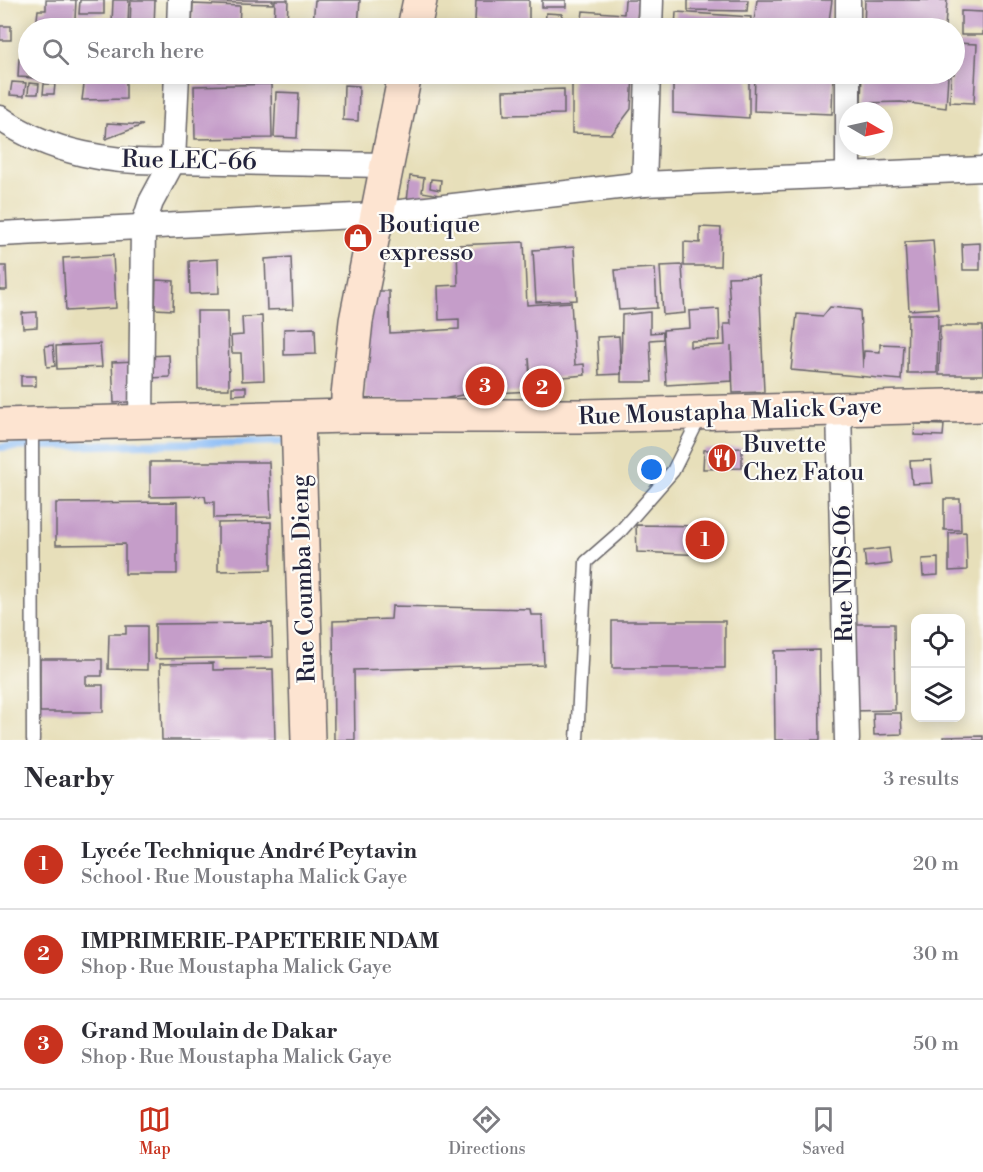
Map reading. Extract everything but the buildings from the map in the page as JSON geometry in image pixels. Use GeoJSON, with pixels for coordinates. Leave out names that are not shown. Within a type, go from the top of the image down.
{"type":"FeatureCollection","features":[{"type":"Feature","properties":{"kind":"street"},"geometry":{"type":"LineString","coordinates":[[179,18],[180,0]]}},
{"type":"Feature","properties":{"kind":"street"},"geometry":{"type":"LineString","coordinates":[[416,18],[420,0]]}},
{"type":"Feature","properties":{"kind":"street"},"geometry":{"type":"LineString","coordinates":[[650,18],[651,0]]}},
{"type":"Feature","properties":{"kind":"street"},"geometry":{"type":"LineString","coordinates":[[848,0],[848,18]]}},
{"type":"Feature","properties":{"kind":"street"},"geometry":{"type":"LineString","coordinates":[[141,422],[143,226],[151,202],[173,160],[177,84]]}},
{"type":"Feature","properties":{"kind":"street"},"geometry":{"type":"LineString","coordinates":[[348,416],[355,331],[375,215],[403,84]]}},
{"type":"Feature","properties":{"kind":"street"},"geometry":{"type":"LineString","coordinates":[[644,184],[648,84]]}},
{"type":"Feature","properties":{"kind":"street"},"geometry":{"type":"LineString","coordinates":[[848,84],[848,175]]}},
{"type":"Feature","properties":{"kind":"street","name":"Rue LEC-66"},"geometry":{"type":"LineString","coordinates":[[0,118],[44,142],[73,152],[141,163],[173,160],[386,165]]}},
{"type":"Feature","properties":{"kind":"street"},"geometry":{"type":"LineString","coordinates":[[0,234],[375,215],[644,184],[983,170]]}},
{"type":"Feature","properties":{"kind":"street","name":"Rue Moustapha Malick Gaye"},"geometry":{"type":"LineString","coordinates":[[16,425],[348,416],[701,413],[983,405]]}},
{"type":"Feature","properties":{"kind":"street","name":"Rue NDS-06"},"geometry":{"type":"LineString","coordinates":[[839,409],[847,740]]}},
{"type":"Feature","properties":{"kind":"street","name":"Rue Coumba Dieng"},"geometry":{"type":"LineString","coordinates":[[298,418],[308,740]]}},
{"type":"Feature","properties":{"kind":"lane"},"geometry":{"type":"LineString","coordinates":[[577,740],[586,562],[618,534],[673,471],[701,413]]}},
{"type":"Feature","properties":{"kind":"lane"},"geometry":{"type":"LineString","coordinates":[[16,425],[33,740]]}},
{"type":"Feature","properties":{"kind":"waterway"},"geometry":{"type":"LineString","coordinates":[[0,447],[292,441]]}},
{"type":"Feature","properties":{"kind":"place","name":"Boutique expresso"},"geometry":{"type":"Point","coordinates":[358,238]}},
{"type":"Feature","properties":{"kind":"place","name":"Grand Moulain de Dakar"},"geometry":{"type":"Point","coordinates":[485,386]}},
{"type":"Feature","properties":{"kind":"place","name":"IMPRIMERIE-PAPETERIE NDAM"},"geometry":{"type":"Point","coordinates":[542,388]}},
{"type":"Feature","properties":{"kind":"place","name":"Buvette Chez Fatou"},"geometry":{"type":"Point","coordinates":[722,458]}},
{"type":"Feature","properties":{"kind":"place","name":"Lycée Technique André Peytavin"},"geometry":{"type":"Point","coordinates":[705,540]}}]}
